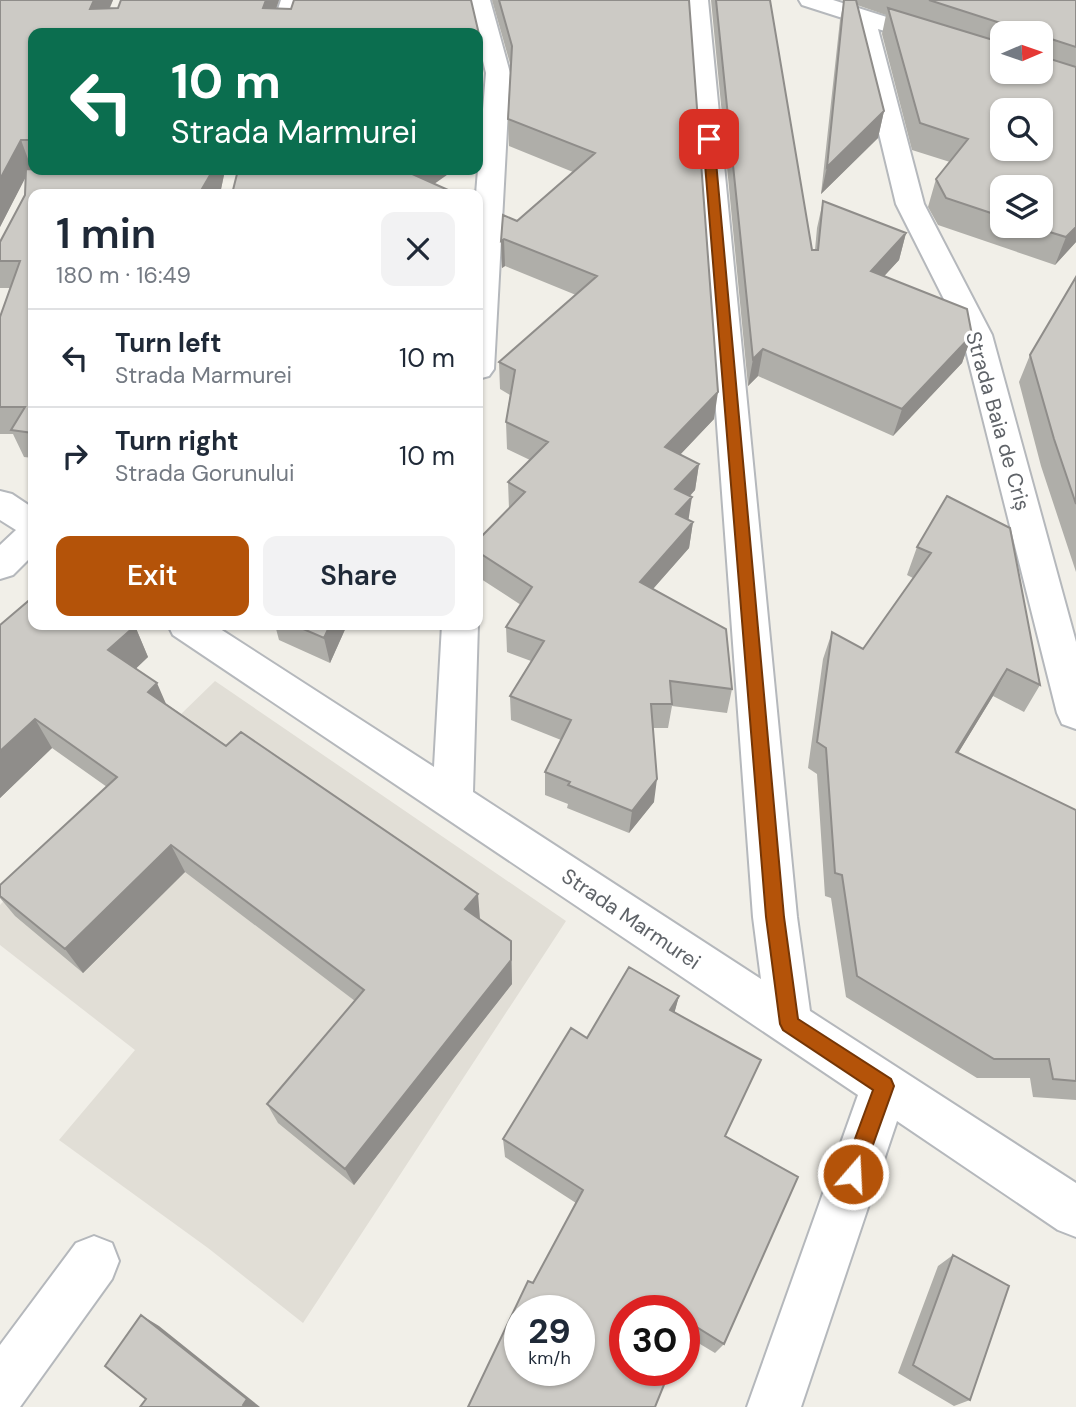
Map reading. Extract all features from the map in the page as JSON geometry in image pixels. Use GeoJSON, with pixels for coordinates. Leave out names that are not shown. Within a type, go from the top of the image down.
{"type":"FeatureCollection","features":[{"type":"Feature","properties":{"kind":"street"},"geometry":{"type":"LineString","coordinates":[[284,28],[292,0]]}},
{"type":"Feature","properties":{"kind":"street"},"geometry":{"type":"LineString","coordinates":[[480,0],[498,73],[483,295]]}},
{"type":"Feature","properties":{"kind":"street"},"geometry":{"type":"LineString","coordinates":[[697,0],[775,917],[789,1024]]}},
{"type":"Feature","properties":{"kind":"street"},"geometry":{"type":"LineString","coordinates":[[810,0],[914,34]]}},
{"type":"Feature","properties":{"kind":"street","name":"Strada Baia de Criș"},"geometry":{"type":"LineString","coordinates":[[863,17],[910,204],[977,335],[1076,713]]}},
{"type":"Feature","properties":{"kind":"street"},"geometry":{"type":"LineString","coordinates":[[0,502],[28,521]]}},
{"type":"Feature","properties":{"kind":"street"},"geometry":{"type":"LineString","coordinates":[[0,566],[28,539]]}},
{"type":"Feature","properties":{"kind":"street","name":"Strada Marmurei"},"geometry":{"type":"LineString","coordinates":[[194,630],[1076,1212]]}},
{"type":"Feature","properties":{"kind":"street"},"geometry":{"type":"LineString","coordinates":[[452,800],[460,630]]}},
{"type":"Feature","properties":{"kind":"street"},"geometry":{"type":"LineString","coordinates":[[774,1407],[884,1086]]}},
{"type":"Feature","properties":{"kind":"street"},"geometry":{"type":"LineString","coordinates":[[0,1389],[93,1261]]}},
{"type":"Feature","properties":{"kind":"shaded area"},"geometry":{"type":"Polygon","coordinates":[[[215,681],[566,921],[303,1323],[208,1248],[59,1140],[135,1050],[0,945],[0,905],[142,752],[215,681]]]}},
{"type":"Feature","properties":{"kind":"building"},"geometry":{"type":"Polygon","coordinates":[[[0,0],[94,0],[90,9],[118,8],[121,0],[266,0],[263,8],[291,9],[294,0],[471,0],[478,28],[28,28],[28,140],[21,140],[0,179],[0,0]]]}},
{"type":"Feature","properties":{"kind":"building"},"geometry":{"type":"Polygon","coordinates":[[[499,0],[689,0],[718,392],[665,447],[699,464],[675,489],[692,497],[676,514],[693,522],[640,582],[726,629],[732,689],[670,681],[672,704],[651,704],[657,779],[632,811],[568,785],[570,782],[545,772],[571,720],[510,696],[544,641],[506,627],[532,587],[483,555],[483,535],[525,492],[508,482],[548,442],[506,422],[515,370],[499,362],[597,276],[504,239],[501,241],[503,215],[517,221],[595,153],[508,119],[512,46],[499,0]]]}},
{"type":"Feature","properties":{"kind":"building"},"geometry":{"type":"Polygon","coordinates":[[[716,0],[770,0],[812,250],[818,250],[823,201],[906,233],[871,271],[967,309],[972,335],[902,409],[763,349],[753,359],[716,0]]]}},
{"type":"Feature","properties":{"kind":"building"},"geometry":{"type":"Polygon","coordinates":[[[844,0],[856,0],[884,111],[827,167],[844,0]]]}},
{"type":"Feature","properties":{"kind":"building"},"geometry":{"type":"Polygon","coordinates":[[[929,0],[1076,0],[1076,47],[1054,40],[1054,21],[994,21],[929,0]]]}},
{"type":"Feature","properties":{"kind":"building"},"geometry":{"type":"Polygon","coordinates":[[[888,8],[990,39],[990,84],[1054,84],[1054,60],[1076,67],[1076,227],[1066,237],[1053,233],[1053,175],[990,175],[990,213],[946,198],[936,179],[968,139],[920,123],[888,8]]]}},
{"type":"Feature","properties":{"kind":"building"},"geometry":{"type":"Polygon","coordinates":[[[26,169],[28,175],[210,175],[202,189],[28,189],[28,432],[11,430],[25,407],[0,407],[0,317],[20,261],[0,261],[0,242],[25,195],[26,169]]]}},
{"type":"Feature","properties":{"kind":"building"},"geometry":{"type":"Polygon","coordinates":[[[237,175],[414,175],[446,189],[233,189],[237,175]]]}},
{"type":"Feature","properties":{"kind":"building"},"geometry":{"type":"Polygon","coordinates":[[[1076,277],[1076,504],[1030,355],[1076,277]]]}},
{"type":"Feature","properties":{"kind":"building"},"geometry":{"type":"Polygon","coordinates":[[[947,496],[1010,528],[1040,685],[1007,669],[956,752],[1076,810],[1076,1081],[1053,1079],[1049,1059],[994,1059],[857,976],[842,875],[835,873],[826,748],[817,742],[832,632],[863,649],[931,553],[917,547],[947,496]]]}},
{"type":"Feature","properties":{"kind":"building"},"geometry":{"type":"Polygon","coordinates":[[[28,601],[28,630],[130,630],[108,650],[157,683],[148,692],[226,746],[241,732],[478,894],[465,909],[511,941],[511,960],[345,1169],[267,1104],[364,990],[171,845],[65,949],[0,896],[0,885],[117,777],[35,719],[0,751],[0,625],[28,601]]]}},
{"type":"Feature","properties":{"kind":"building"},"geometry":{"type":"Polygon","coordinates":[[[306,630],[328,630],[324,638],[306,630]]]}},
{"type":"Feature","properties":{"kind":"building"},"geometry":{"type":"Polygon","coordinates":[[[629,967],[679,996],[670,1010],[761,1060],[725,1136],[798,1177],[724,1344],[700,1329],[700,1295],[609,1295],[609,1386],[664,1386],[655,1407],[468,1407],[504,1331],[504,1386],[595,1386],[595,1295],[521,1295],[528,1281],[533,1283],[583,1190],[503,1139],[571,1028],[587,1038],[629,967]]]}},
{"type":"Feature","properties":{"kind":"building"},"geometry":{"type":"Polygon","coordinates":[[[953,1255],[1009,1286],[970,1400],[913,1365],[953,1255]]]}},
{"type":"Feature","properties":{"kind":"building"},"geometry":{"type":"Polygon","coordinates":[[[141,1315],[247,1399],[243,1405],[245,1407],[140,1407],[146,1399],[105,1366],[141,1315]]]}},
{"type":"Feature","properties":{"kind":"route"},"geometry":{"type":"LineString","coordinates":[[709,139],[775,917],[789,1024],[884,1086],[853,1174]]}}]}
